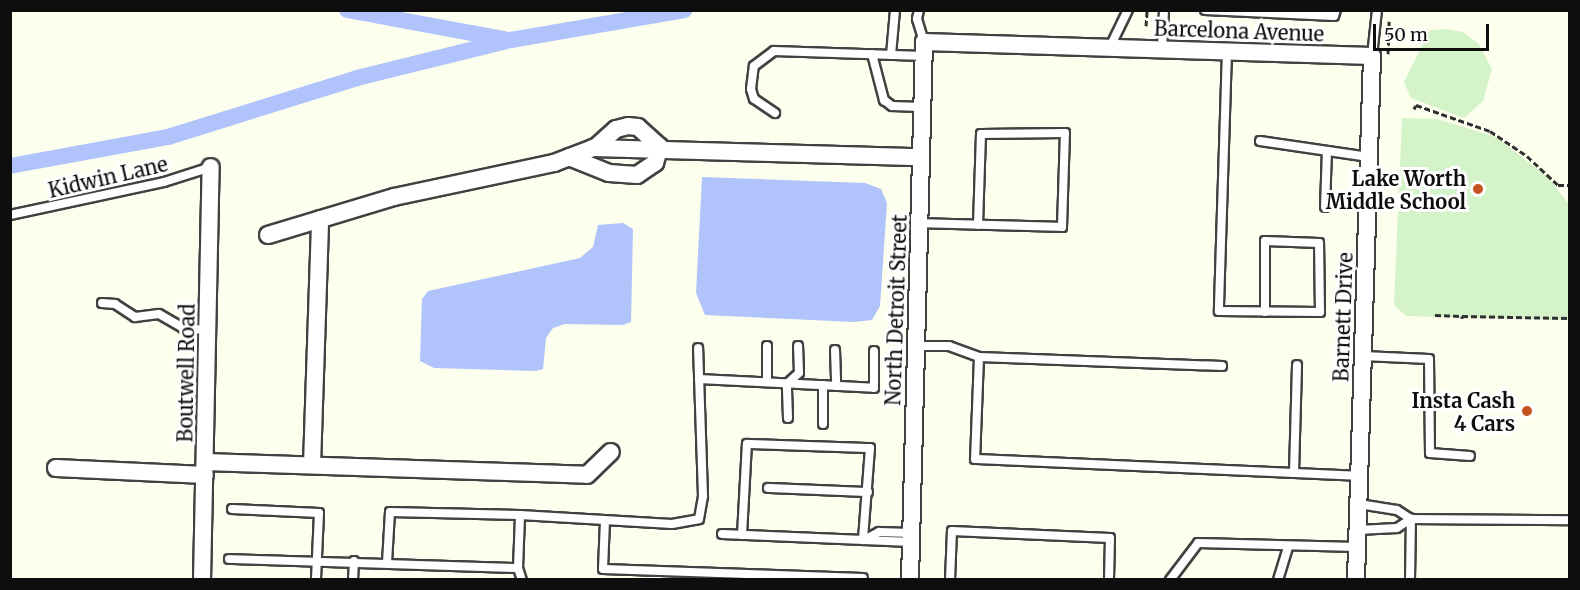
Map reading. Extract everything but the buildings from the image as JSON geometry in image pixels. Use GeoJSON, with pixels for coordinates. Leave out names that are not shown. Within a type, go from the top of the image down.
{"type":"FeatureCollection","features":[{"type":"Feature","properties":{"kind":"street","name":"Barcelona Avenue"},"geometry":{"type":"LineString","coordinates":[[924,49],[1110,47],[1372,56]]}},
{"type":"Feature","properties":{"kind":"street","name":"North Detroit Street"},"geometry":{"type":"LineString","coordinates":[[910,579],[924,49]]}},
{"type":"Feature","properties":{"kind":"street","name":"Barnett Drive"},"geometry":{"type":"LineString","coordinates":[[1356,579],[1372,56]]}},
{"type":"Feature","properties":{"kind":"street"},"geometry":{"type":"LineString","coordinates":[[268,235],[394,196],[569,157],[595,147],[616,129],[628,126],[638,127],[660,147]]}},
{"type":"Feature","properties":{"kind":"street"},"geometry":{"type":"LineString","coordinates":[[595,147],[660,147],[921,157]]}},
{"type":"Feature","properties":{"kind":"street"},"geometry":{"type":"LineString","coordinates":[[609,173],[613,147]]}},
{"type":"Feature","properties":{"kind":"street"},"geometry":{"type":"LineString","coordinates":[[569,157],[609,173],[637,175],[656,163],[660,147]]}},
{"type":"Feature","properties":{"kind":"street","name":"Boutwell Road"},"geometry":{"type":"LineString","coordinates":[[202,579],[211,167]]}},
{"type":"Feature","properties":{"kind":"street"},"geometry":{"type":"LineString","coordinates":[[312,465],[320,219]]}},
{"type":"Feature","properties":{"kind":"street"},"geometry":{"type":"LineString","coordinates":[[56,468],[205,469],[312,465],[587,475],[611,452]]}},
{"type":"Feature","properties":{"kind":"lane"},"geometry":{"type":"LineString","coordinates":[[891,55],[895,10]]}},
{"type":"Feature","properties":{"kind":"lane"},"geometry":{"type":"LineString","coordinates":[[775,113],[758,103],[750,88],[754,66],[762,58],[774,51],[788,50],[891,55],[924,49],[917,19],[919,10]]}},
{"type":"Feature","properties":{"kind":"lane"},"geometry":{"type":"LineString","coordinates":[[1110,47],[1128,10]]}},
{"type":"Feature","properties":{"kind":"lane"},"geometry":{"type":"LineString","coordinates":[[1162,49],[1164,10]]}},
{"type":"Feature","properties":{"kind":"lane"},"geometry":{"type":"LineString","coordinates":[[1204,10],[1335,16],[1336,10]]}},
{"type":"Feature","properties":{"kind":"lane"},"geometry":{"type":"LineString","coordinates":[[1372,56],[1377,10]]}},
{"type":"Feature","properties":{"kind":"lane"},"geometry":{"type":"LineString","coordinates":[[1227,51],[1220,311],[1265,312],[1320,312],[1319,243],[1265,242],[1265,312]]}},
{"type":"Feature","properties":{"kind":"lane"},"geometry":{"type":"LineString","coordinates":[[872,54],[884,100],[892,106],[922,107]]}},
{"type":"Feature","properties":{"kind":"lane"},"geometry":{"type":"LineString","coordinates":[[920,223],[978,225],[1062,227],[1065,133],[981,134],[978,225]]}},
{"type":"Feature","properties":{"kind":"lane"},"geometry":{"type":"LineString","coordinates":[[1260,141],[1369,157]]}},
{"type":"Feature","properties":{"kind":"lane"},"geometry":{"type":"LineString","coordinates":[[1325,207],[1327,151]]}},
{"type":"Feature","properties":{"kind":"lane","name":"Kidwin Lane"},"geometry":{"type":"LineString","coordinates":[[10,215],[164,183],[211,167]]}},
{"type":"Feature","properties":{"kind":"lane"},"geometry":{"type":"LineString","coordinates":[[102,303],[109,301],[135,317],[159,314],[183,328],[208,330]]}},
{"type":"Feature","properties":{"kind":"lane"},"geometry":{"type":"LineString","coordinates":[[767,346],[767,382]]}},
{"type":"Feature","properties":{"kind":"lane"},"geometry":{"type":"LineString","coordinates":[[788,418],[787,384],[799,373],[798,346]]}},
{"type":"Feature","properties":{"kind":"lane"},"geometry":{"type":"LineString","coordinates":[[916,346],[949,346],[979,357],[1222,366]]}},
{"type":"Feature","properties":{"kind":"lane"},"geometry":{"type":"LineString","coordinates":[[387,563],[390,512],[520,515],[672,525],[699,519],[703,496],[698,348]]}},
{"type":"Feature","properties":{"kind":"lane"},"geometry":{"type":"LineString","coordinates":[[835,350],[836,386]]}},
{"type":"Feature","properties":{"kind":"lane"},"geometry":{"type":"LineString","coordinates":[[699,379],[874,388],[874,351]]}},
{"type":"Feature","properties":{"kind":"lane"},"geometry":{"type":"LineString","coordinates":[[1363,356],[1429,359],[1430,453],[1470,456]]}},
{"type":"Feature","properties":{"kind":"lane"},"geometry":{"type":"LineString","coordinates":[[979,357],[975,459],[1359,476]]}},
{"type":"Feature","properties":{"kind":"lane"},"geometry":{"type":"LineString","coordinates":[[1294,473],[1297,365]]}},
{"type":"Feature","properties":{"kind":"lane"},"geometry":{"type":"LineString","coordinates":[[823,385],[823,424]]}},
{"type":"Feature","properties":{"kind":"lane"},"geometry":{"type":"LineString","coordinates":[[742,535],[747,444],[870,448],[863,540]]}},
{"type":"Feature","properties":{"kind":"lane"},"geometry":{"type":"LineString","coordinates":[[768,488],[868,492]]}},
{"type":"Feature","properties":{"kind":"lane"},"geometry":{"type":"LineString","coordinates":[[1359,504],[1397,510],[1411,519],[1569,520]]}},
{"type":"Feature","properties":{"kind":"lane"},"geometry":{"type":"LineString","coordinates":[[231,509],[319,513],[316,579]]}},
{"type":"Feature","properties":{"kind":"lane"},"geometry":{"type":"LineString","coordinates":[[520,515],[518,568],[522,579]]}},
{"type":"Feature","properties":{"kind":"lane"},"geometry":{"type":"LineString","coordinates":[[1170,579],[1198,543],[1288,547],[1357,539],[1397,528],[1411,519]]}},
{"type":"Feature","properties":{"kind":"lane"},"geometry":{"type":"LineString","coordinates":[[1410,579],[1411,519]]}},
{"type":"Feature","properties":{"kind":"lane"},"geometry":{"type":"LineString","coordinates":[[605,521],[603,569],[862,578]]}},
{"type":"Feature","properties":{"kind":"lane"},"geometry":{"type":"LineString","coordinates":[[950,579],[952,531],[1110,537],[1109,579]]}},
{"type":"Feature","properties":{"kind":"lane"},"geometry":{"type":"LineString","coordinates":[[722,534],[863,540],[911,538]]}},
{"type":"Feature","properties":{"kind":"lane"},"geometry":{"type":"LineString","coordinates":[[1278,579],[1288,547]]}},
{"type":"Feature","properties":{"kind":"lane"},"geometry":{"type":"LineString","coordinates":[[229,559],[354,561],[518,568]]}},
{"type":"Feature","properties":{"kind":"lane"},"geometry":{"type":"LineString","coordinates":[[353,579],[354,561]]}},
{"type":"Feature","properties":{"kind":"path"},"geometry":{"type":"LineString","coordinates":[[1146,26],[1147,10]]}},
{"type":"Feature","properties":{"kind":"path"},"geometry":{"type":"LineString","coordinates":[[1414,109],[1416,105],[1490,131],[1527,156],[1558,185],[1569,185]]}},
{"type":"Feature","properties":{"kind":"path"},"geometry":{"type":"LineString","coordinates":[[1435,315],[1569,318]]}},
{"type":"Feature","properties":{"kind":"green space"},"geometry":{"type":"Polygon","coordinates":[[[1446,29],[1463,32],[1478,43],[1492,69],[1483,101],[1464,118],[1411,98],[1404,82],[1430,30],[1446,29]]]}},
{"type":"Feature","properties":{"kind":"green space"},"geometry":{"type":"Polygon","coordinates":[[[1402,118],[1437,119],[1496,137],[1549,178],[1569,205],[1569,320],[1406,316],[1394,305],[1402,118]]]}},
{"type":"Feature","properties":{"kind":"water"},"geometry":{"type":"Polygon","coordinates":[[[702,177],[865,183],[881,189],[887,203],[880,306],[872,320],[854,322],[705,315],[696,293],[702,177]]]}},
{"type":"Feature","properties":{"kind":"water"},"geometry":{"type":"Polygon","coordinates":[[[623,223],[633,229],[631,322],[623,325],[565,324],[553,328],[546,338],[543,369],[536,371],[434,368],[420,361],[422,299],[428,291],[580,258],[593,247],[598,225],[623,223]]]}},
{"type":"Feature","properties":{"kind":"waterway"},"geometry":{"type":"LineString","coordinates":[[347,10],[504,39]]}},
{"type":"Feature","properties":{"kind":"waterway"},"geometry":{"type":"LineString","coordinates":[[10,166],[168,137],[357,78],[511,40],[684,10]]}},
{"type":"Feature","properties":{"kind":"place","name":"Lake Worth Middle School"},"geometry":{"type":"Point","coordinates":[1478,189]}},
{"type":"Feature","properties":{"kind":"place","name":"Insta Cash 4 Cars"},"geometry":{"type":"Point","coordinates":[1527,411]}}]}
